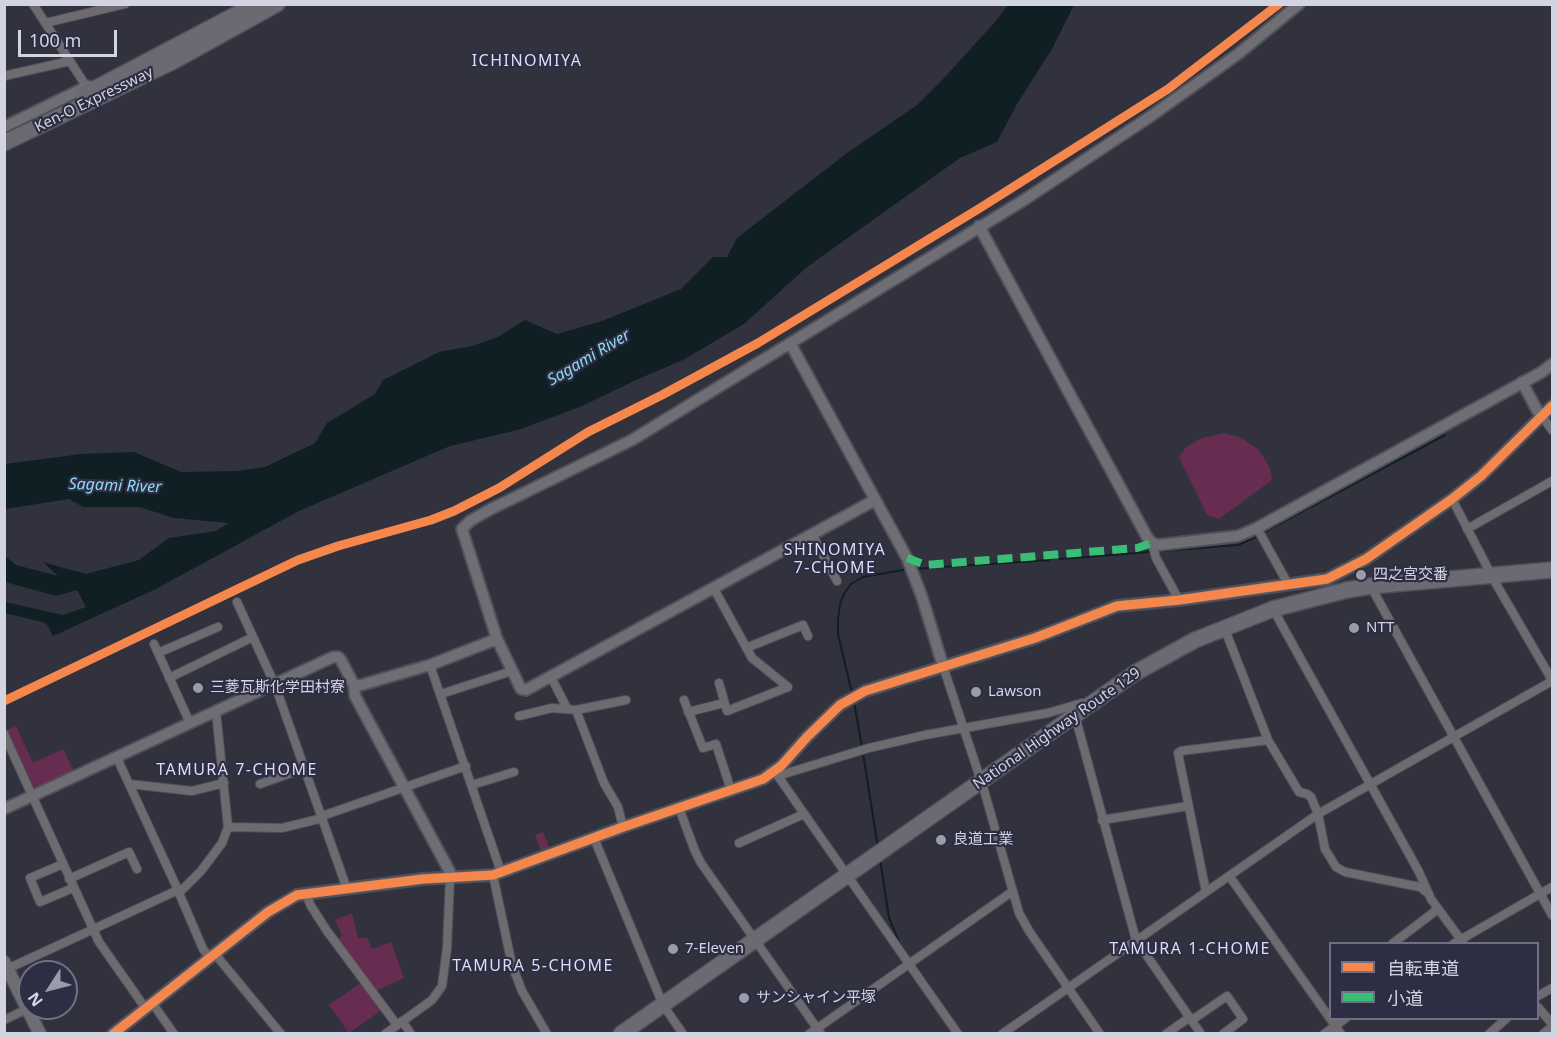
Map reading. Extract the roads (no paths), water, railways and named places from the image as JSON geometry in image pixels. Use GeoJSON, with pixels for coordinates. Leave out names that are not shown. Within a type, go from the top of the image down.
{"type":"FeatureCollection","features":[{"type":"Feature","properties":{"kind":"highway","name":"Ken-O Expressway"},"geometry":{"type":"LineString","coordinates":[[4,133],[149,61],[256,4]]}},
{"type":"Feature","properties":{"kind":"highway","name":"Ken-O Expressway"},"geometry":{"type":"LineString","coordinates":[[4,143],[174,61],[278,4]]}},
{"type":"Feature","properties":{"kind":"highway","name":"National Highway Route 129"},"geometry":{"type":"LineString","coordinates":[[1330,591],[1375,594],[1552,570]]}},
{"type":"Feature","properties":{"kind":"highway","name":"National Highway Route 129"},"geometry":{"type":"LineString","coordinates":[[982,785],[1068,718],[1168,654],[1330,591],[1371,586],[1552,577]]}},
{"type":"Feature","properties":{"kind":"highway","name":"National Highway Route 129"},"geometry":{"type":"LineString","coordinates":[[621,1034],[665,1008],[982,785],[1068,718],[1226,631]]}},
{"type":"Feature","properties":{"kind":"highway","name":"National Highway Route 129"},"geometry":{"type":"LineString","coordinates":[[636,1034],[665,1008]]}},
{"type":"Feature","properties":{"kind":"main road"},"geometry":{"type":"LineString","coordinates":[[6,967],[18,991]]}},
{"type":"Feature","properties":{"kind":"main road"},"geometry":{"type":"LineString","coordinates":[[33,1020],[40,1034]]}},
{"type":"Feature","properties":{"kind":"street"},"geometry":{"type":"LineString","coordinates":[[33,4],[86,86]]}},
{"type":"Feature","properties":{"kind":"street"},"geometry":{"type":"LineString","coordinates":[[45,23],[125,4]]}},
{"type":"Feature","properties":{"kind":"street"},"geometry":{"type":"LineString","coordinates":[[4,127],[244,4]]}},
{"type":"Feature","properties":{"kind":"street"},"geometry":{"type":"LineString","coordinates":[[875,500],[526,690],[521,689],[497,639],[462,530],[465,525],[489,510],[632,440],[1024,200],[1151,116],[1238,54],[1299,4]]}},
{"type":"Feature","properties":{"kind":"street"},"geometry":{"type":"LineString","coordinates":[[4,75],[70,61]]}},
{"type":"Feature","properties":{"kind":"street"},"geometry":{"type":"LineString","coordinates":[[979,226],[1179,600]]}},
{"type":"Feature","properties":{"kind":"street"},"geometry":{"type":"LineString","coordinates":[[790,343],[914,575],[982,785],[1019,913],[1067,988],[1100,1034]]}},
{"type":"Feature","properties":{"kind":"street"},"geometry":{"type":"LineString","coordinates":[[1154,550],[1158,544],[1221,539],[1238,536],[1257,528],[1542,372],[1552,364]]}},
{"type":"Feature","properties":{"kind":"street"},"geometry":{"type":"LineString","coordinates":[[1522,382],[1537,410],[1552,430]]}},
{"type":"Feature","properties":{"kind":"street"},"geometry":{"type":"LineString","coordinates":[[113,1034],[268,912],[293,897],[450,877],[497,874],[594,837],[756,783],[775,772],[825,719],[853,697],[1035,638],[1108,608],[1288,584],[1330,591],[1366,559],[1481,476],[1552,406]]}},
{"type":"Feature","properties":{"kind":"street"},"geometry":{"type":"LineString","coordinates":[[1467,529],[1552,481]]}},
{"type":"Feature","properties":{"kind":"street"},"geometry":{"type":"LineString","coordinates":[[1002,1034],[1318,814],[1552,680],[1494,579],[1452,499]]}},
{"type":"Feature","properties":{"kind":"street"},"geometry":{"type":"LineString","coordinates":[[1257,528],[1288,584]]}},
{"type":"Feature","properties":{"kind":"street"},"geometry":{"type":"LineString","coordinates":[[812,534],[837,580]]}},
{"type":"Feature","properties":{"kind":"street"},"geometry":{"type":"LineString","coordinates":[[713,587],[752,658],[788,687],[727,711],[719,683]]}},
{"type":"Feature","properties":{"kind":"street"},"geometry":{"type":"LineString","coordinates":[[1375,594],[1552,915]]}},
{"type":"Feature","properties":{"kind":"street"},"geometry":{"type":"LineString","coordinates":[[237,602],[275,685],[347,889]]}},
{"type":"Feature","properties":{"kind":"street"},"geometry":{"type":"LineString","coordinates":[[1275,612],[1429,894],[1459,942],[1552,887]]}},
{"type":"Feature","properties":{"kind":"street"},"geometry":{"type":"LineString","coordinates":[[746,648],[803,625],[808,636]]}},
{"type":"Feature","properties":{"kind":"street"},"geometry":{"type":"LineString","coordinates":[[158,653],[218,627]]}},
{"type":"Feature","properties":{"kind":"street"},"geometry":{"type":"LineString","coordinates":[[1226,631],[1268,740],[1299,792],[1311,797],[1318,814],[1325,849],[1336,867],[1345,872],[1420,887],[1429,894]]}},
{"type":"Feature","properties":{"kind":"street"},"geometry":{"type":"LineString","coordinates":[[170,678],[253,637]]}},
{"type":"Feature","properties":{"kind":"street"},"geometry":{"type":"LineString","coordinates":[[354,685],[393,677],[497,639]]}},
{"type":"Feature","properties":{"kind":"street"},"geometry":{"type":"LineString","coordinates":[[154,644],[190,723]]}},
{"type":"Feature","properties":{"kind":"street"},"geometry":{"type":"LineString","coordinates":[[4,809],[333,657],[338,657],[354,685],[355,696],[450,872],[447,948],[442,986],[432,1000],[385,1034]]}},
{"type":"Feature","properties":{"kind":"street"},"geometry":{"type":"LineString","coordinates":[[430,665],[466,766],[497,874],[512,965],[522,991],[547,1034]]}},
{"type":"Feature","properties":{"kind":"street"},"geometry":{"type":"LineString","coordinates":[[441,694],[512,671]]}},
{"type":"Feature","properties":{"kind":"street"},"geometry":{"type":"LineString","coordinates":[[551,676],[572,709],[604,783],[618,807],[623,827]]}},
{"type":"Feature","properties":{"kind":"street"},"geometry":{"type":"LineString","coordinates":[[519,716],[552,708],[572,709],[626,699]]}},
{"type":"Feature","properties":{"kind":"street"},"geometry":{"type":"LineString","coordinates":[[684,700],[703,748],[716,744],[731,790]]}},
{"type":"Feature","properties":{"kind":"street"},"geometry":{"type":"LineString","coordinates":[[688,712],[724,703]]}},
{"type":"Feature","properties":{"kind":"street"},"geometry":{"type":"LineString","coordinates":[[6,967],[178,891],[201,871],[222,843],[228,827],[216,712]]}},
{"type":"Feature","properties":{"kind":"street"},"geometry":{"type":"LineString","coordinates":[[775,772],[784,774],[869,748],[963,727],[1048,713],[1068,718],[1102,820],[1136,940],[1202,1034]]}},
{"type":"Feature","properties":{"kind":"street"},"geometry":{"type":"LineString","coordinates":[[1048,713],[1053,730]]}},
{"type":"Feature","properties":{"kind":"street"},"geometry":{"type":"LineString","coordinates":[[4,734],[93,930],[108,956],[174,1034]]}},
{"type":"Feature","properties":{"kind":"street"},"geometry":{"type":"LineString","coordinates":[[1206,892],[1178,753],[1268,740]]}},
{"type":"Feature","properties":{"kind":"street"},"geometry":{"type":"LineString","coordinates":[[117,758],[203,949],[212,956],[281,1034]]}},
{"type":"Feature","properties":{"kind":"street"},"geometry":{"type":"LineString","coordinates":[[228,827],[282,828],[322,817],[466,766]]}},
{"type":"Feature","properties":{"kind":"street"},"geometry":{"type":"LineString","coordinates":[[260,784],[305,768]]}},
{"type":"Feature","properties":{"kind":"street"},"geometry":{"type":"LineString","coordinates":[[472,785],[514,772]]}},
{"type":"Feature","properties":{"kind":"street"},"geometry":{"type":"LineString","coordinates":[[775,772],[958,1034]]}},
{"type":"Feature","properties":{"kind":"street"},"geometry":{"type":"LineString","coordinates":[[129,783],[192,791],[224,783]]}},
{"type":"Feature","properties":{"kind":"street"},"geometry":{"type":"LineString","coordinates":[[1102,820],[1188,806]]}},
{"type":"Feature","properties":{"kind":"street"},"geometry":{"type":"LineString","coordinates":[[679,808],[701,863],[819,1030]]}},
{"type":"Feature","properties":{"kind":"street"},"geometry":{"type":"LineString","coordinates":[[738,843],[804,814]]}},
{"type":"Feature","properties":{"kind":"street"},"geometry":{"type":"LineString","coordinates":[[594,837],[665,1008],[683,1034]]}},
{"type":"Feature","properties":{"kind":"street"},"geometry":{"type":"LineString","coordinates":[[69,879],[129,852],[137,869]]}},
{"type":"Feature","properties":{"kind":"street"},"geometry":{"type":"LineString","coordinates":[[63,864],[30,878],[40,902],[73,888]]}},
{"type":"Feature","properties":{"kind":"street"},"geometry":{"type":"LineString","coordinates":[[1230,877],[1329,1017]]}},
{"type":"Feature","properties":{"kind":"street"},"geometry":{"type":"LineString","coordinates":[[809,1034],[819,1030],[908,963],[1013,891]]}},
{"type":"Feature","properties":{"kind":"street"},"geometry":{"type":"LineString","coordinates":[[306,894],[327,931],[399,1023],[411,1034]]}},
{"type":"Feature","properties":{"kind":"street"},"geometry":{"type":"LineString","coordinates":[[1395,942],[1438,909]]}},
{"type":"Feature","properties":{"kind":"street"},"geometry":{"type":"LineString","coordinates":[[1166,1034],[1227,996],[1243,1019],[1223,1034]]}},
{"type":"Feature","properties":{"kind":"street"},"geometry":{"type":"LineString","coordinates":[[1539,1008],[1552,1025],[1543,1034]]}},
{"type":"Feature","properties":{"kind":"street"},"geometry":{"type":"LineString","coordinates":[[4,1020],[18,1013]]}},
{"type":"Feature","properties":{"kind":"street"},"geometry":{"type":"LineString","coordinates":[[1331,1020],[1341,1034]]}},
{"type":"Feature","properties":{"kind":"street"},"geometry":{"type":"LineString","coordinates":[[1324,1034],[1343,1020]]}},
{"type":"Feature","properties":{"kind":"street"},"geometry":{"type":"LineString","coordinates":[[1489,1034],[1505,1020]]}},
{"type":"Feature","properties":{"kind":"water","name":"Sagami River"},"geometry":{"type":"Polygon","coordinates":[[[1008,5],[1074,5],[1052,49],[1017,104],[997,142],[960,158],[807,267],[744,324],[683,360],[582,406],[518,430],[450,446],[299,511],[156,589],[53,636],[46,623],[5,613],[5,602],[63,615],[86,607],[77,590],[56,596],[5,582],[5,556],[16,565],[58,576],[43,562],[86,574],[139,560],[169,538],[216,531],[229,523],[173,518],[140,507],[83,507],[69,499],[5,509],[5,464],[81,454],[134,452],[181,472],[236,471],[265,467],[315,443],[327,423],[375,394],[383,380],[439,352],[472,346],[498,337],[525,320],[557,334],[602,321],[681,289],[713,257],[727,257],[737,238],[847,153],[917,105],[995,22],[1008,5]]]}},
{"type":"Feature","properties":{"kind":"waterway"},"geometry":{"type":"LineString","coordinates":[[1262,533],[1445,435]]}},
{"type":"Feature","properties":{"kind":"waterway"},"geometry":{"type":"LineString","coordinates":[[1060,559],[1238,545],[1258,536]]}},
{"type":"Feature","properties":{"kind":"waterway"},"geometry":{"type":"LineString","coordinates":[[914,569],[1049,560]]}},
{"type":"Feature","properties":{"kind":"waterway"},"geometry":{"type":"LineString","coordinates":[[852,693],[838,634],[840,604],[844,594],[851,584],[863,577],[908,569]]}},
{"type":"Feature","properties":{"kind":"waterway"},"geometry":{"type":"LineString","coordinates":[[854,702],[862,747]]}},
{"type":"Feature","properties":{"kind":"waterway"},"geometry":{"type":"LineString","coordinates":[[863,753],[878,848]]}},
{"type":"Feature","properties":{"kind":"waterway"},"geometry":{"type":"LineString","coordinates":[[880,859],[889,918],[908,956]]}},
{"type":"Feature","properties":{"kind":"waterway"},"geometry":{"type":"LineString","coordinates":[[914,964],[962,1034]]}},
{"type":"Feature","properties":{"kind":"place","name":"四之宮交番"},"geometry":{"type":"Point","coordinates":[1361,575]}},
{"type":"Feature","properties":{"kind":"place","name":"NTT"},"geometry":{"type":"Point","coordinates":[1354,628]}},
{"type":"Feature","properties":{"kind":"place","name":"三菱瓦斯化学田村寮"},"geometry":{"type":"Point","coordinates":[198,688]}},
{"type":"Feature","properties":{"kind":"place","name":"Lawson"},"geometry":{"type":"Point","coordinates":[976,692]}},
{"type":"Feature","properties":{"kind":"place","name":"良道工業"},"geometry":{"type":"Point","coordinates":[941,840]}},
{"type":"Feature","properties":{"kind":"place","name":"7-Eleven"},"geometry":{"type":"Point","coordinates":[673,949]}},
{"type":"Feature","properties":{"kind":"place","name":"サンシャイン平塚"},"geometry":{"type":"Point","coordinates":[744,998]}},
{"type":"Feature","properties":{"kind":"district","name":"ICHINOMIYA"},"geometry":{"type":"Point","coordinates":[527,61]}},
{"type":"Feature","properties":{"kind":"district","name":"SHINOMIYA 7-CHOME"},"geometry":{"type":"Point","coordinates":[835,559]}},
{"type":"Feature","properties":{"kind":"district","name":"TAMURA 7-CHOME"},"geometry":{"type":"Point","coordinates":[237,770]}},
{"type":"Feature","properties":{"kind":"district","name":"TAMURA 1-CHOME"},"geometry":{"type":"Point","coordinates":[1190,949]}},
{"type":"Feature","properties":{"kind":"district","name":"TAMURA 5-CHOME"},"geometry":{"type":"Point","coordinates":[533,966]}}]}
